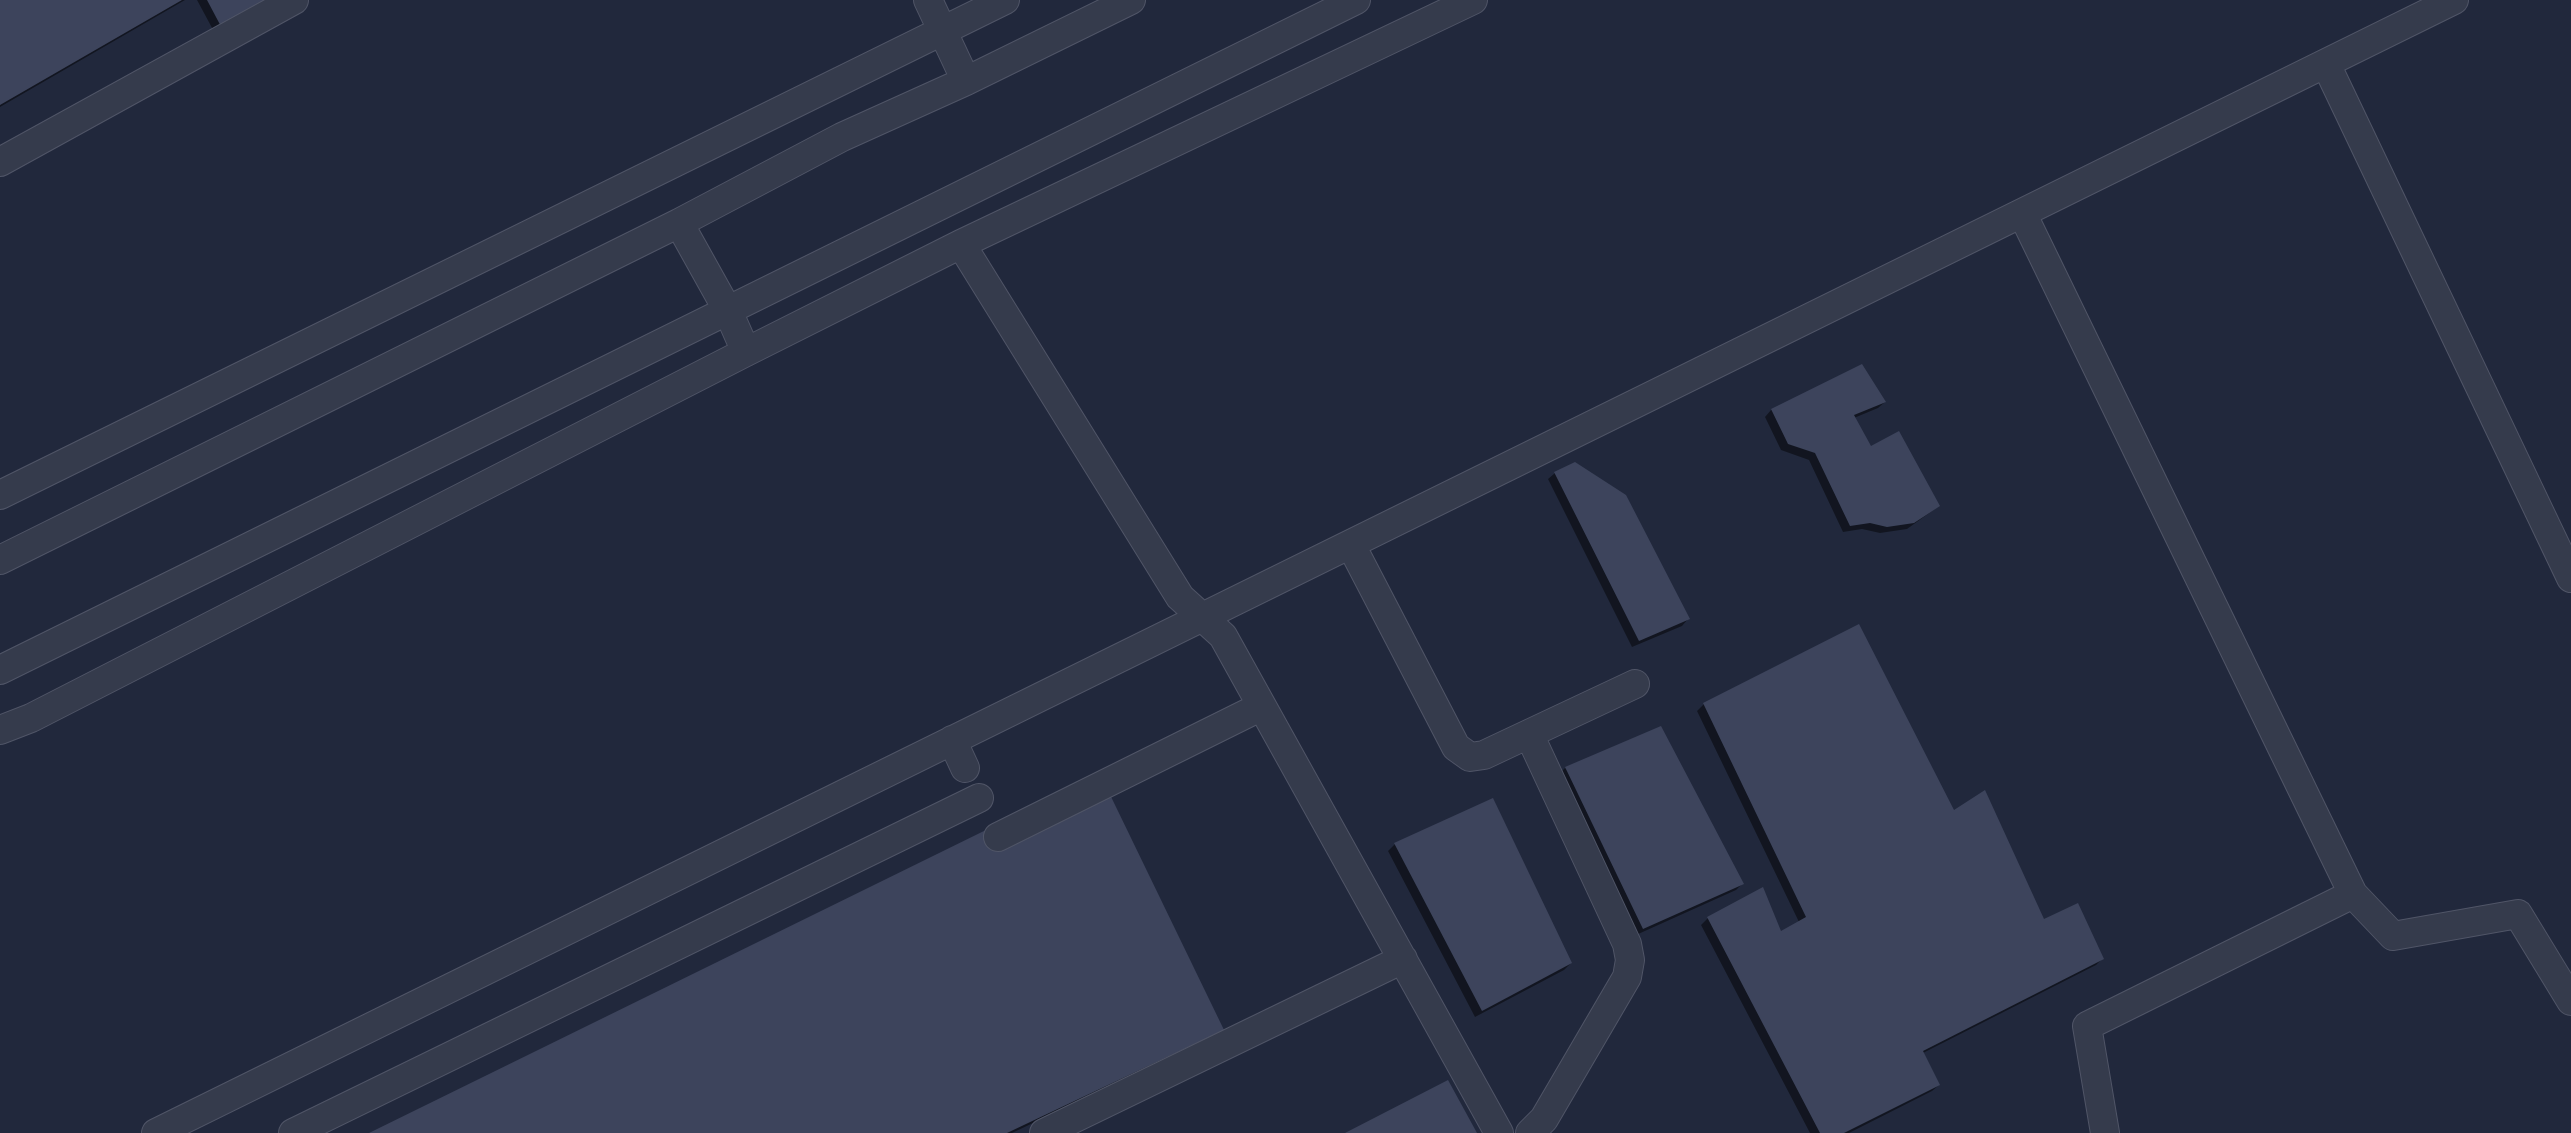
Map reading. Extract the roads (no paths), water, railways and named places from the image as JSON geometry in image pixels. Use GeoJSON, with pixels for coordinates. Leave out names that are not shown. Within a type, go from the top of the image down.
{"type":"FeatureCollection","features":[{"type":"Feature","properties":{"kind":"street"},"geometry":{"type":"LineString","coordinates":[[0,162],[294,0]]}},
{"type":"Feature","properties":{"kind":"street"},"geometry":{"type":"LineString","coordinates":[[928,0],[966,81]]}},
{"type":"Feature","properties":{"kind":"street"},"geometry":{"type":"LineString","coordinates":[[0,494],[1005,0]]}},
{"type":"Feature","properties":{"kind":"street"},"geometry":{"type":"LineString","coordinates":[[0,560],[679,223],[842,137],[966,81],[1132,0]]}},
{"type":"Feature","properties":{"kind":"street"},"geometry":{"type":"LineString","coordinates":[[0,670],[1356,0]]}},
{"type":"Feature","properties":{"kind":"street"},"geometry":{"type":"LineString","coordinates":[[0,730],[31,718],[961,244],[1473,0]]}},
{"type":"Feature","properties":{"kind":"street"},"geometry":{"type":"LineString","coordinates":[[156,1133],[2023,215],[2454,0]]}},
{"type":"Feature","properties":{"kind":"street"},"geometry":{"type":"LineString","coordinates":[[2326,64],[2571,578]]}},
{"type":"Feature","properties":{"kind":"street"},"geometry":{"type":"LineString","coordinates":[[2023,215],[2353,894],[2393,936],[2518,914],[2571,1001]]}},
{"type":"Feature","properties":{"kind":"street"},"geometry":{"type":"LineString","coordinates":[[679,223],[728,311],[746,352]]}},
{"type":"Feature","properties":{"kind":"street"},"geometry":{"type":"LineString","coordinates":[[961,244],[1180,597],[1223,636],[1260,706],[1499,1133]]}},
{"type":"Feature","properties":{"kind":"street"},"geometry":{"type":"LineString","coordinates":[[1351,544],[1456,747],[1470,757],[1484,755],[1635,684]]}},
{"type":"Feature","properties":{"kind":"street"},"geometry":{"type":"LineString","coordinates":[[998,837],[1260,706]]}},
{"type":"Feature","properties":{"kind":"street"},"geometry":{"type":"LineString","coordinates":[[1529,734],[1627,944],[1630,960],[1627,977],[1544,1118],[1530,1133]]}},
{"type":"Feature","properties":{"kind":"street"},"geometry":{"type":"LineString","coordinates":[[952,740],[965,768]]}},
{"type":"Feature","properties":{"kind":"street"},"geometry":{"type":"LineString","coordinates":[[293,1133],[979,798]]}},
{"type":"Feature","properties":{"kind":"street"},"geometry":{"type":"LineString","coordinates":[[2105,1133],[2087,1026],[2353,894]]}},
{"type":"Feature","properties":{"kind":"street"},"geometry":{"type":"LineString","coordinates":[[1044,1133],[1403,959]]}}]}
